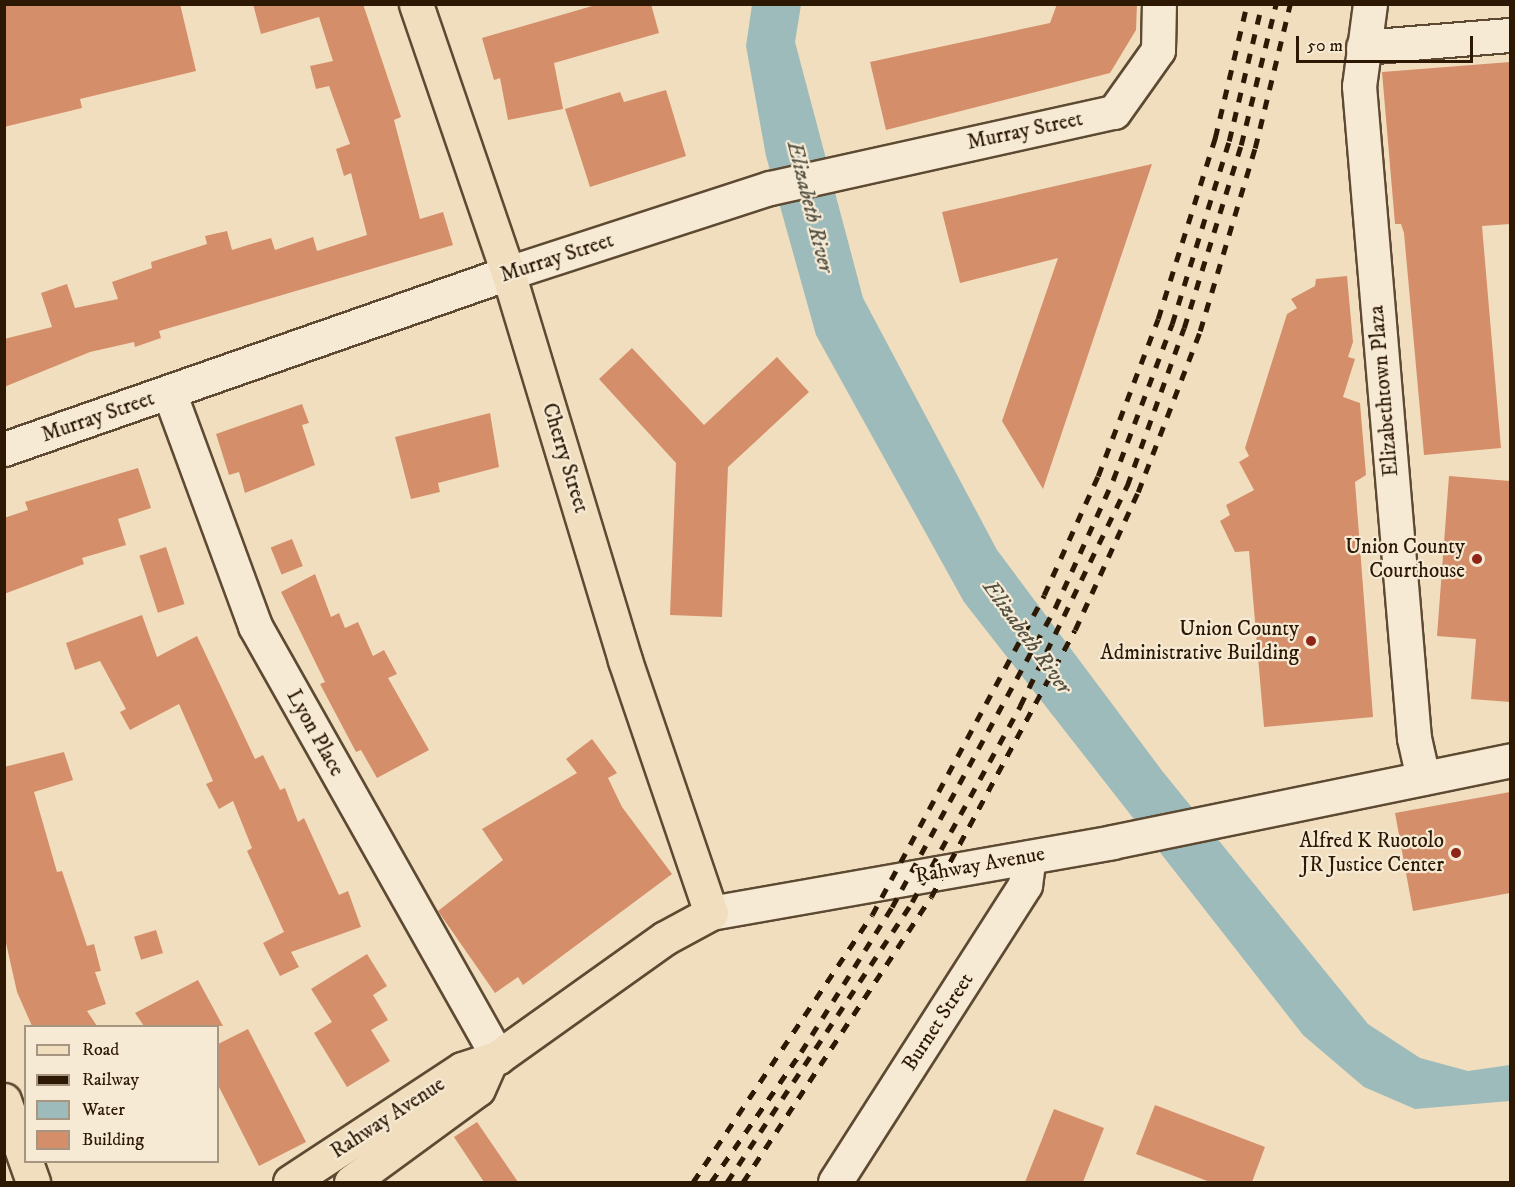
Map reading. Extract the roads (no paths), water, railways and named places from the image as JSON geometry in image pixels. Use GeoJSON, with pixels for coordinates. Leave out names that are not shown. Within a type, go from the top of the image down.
{"type":"FeatureCollection","features":[{"type":"Feature","properties":{"kind":"main road","name":"Cherry Street"},"geometry":{"type":"LineString","coordinates":[[416,4],[508,273],[625,660],[711,913]]}},
{"type":"Feature","properties":{"kind":"main road","name":"Rahway Avenue"},"geometry":{"type":"LineString","coordinates":[[290,1182],[310,1172],[462,1069],[494,1059],[665,938],[711,913]]}},
{"type":"Feature","properties":{"kind":"main road","name":"Rahway Avenue"},"geometry":{"type":"LineString","coordinates":[[351,1182],[478,1089],[494,1059]]}},
{"type":"Feature","properties":{"kind":"main road"},"geometry":{"type":"LineString","coordinates":[[4,1100],[24,1157]]}},
{"type":"Feature","properties":{"kind":"main road"},"geometry":{"type":"LineString","coordinates":[[26,1163],[33,1182]]}},
{"type":"Feature","properties":{"kind":"street","name":"Murray Street"},"geometry":{"type":"LineString","coordinates":[[4,449],[508,273],[770,188],[1114,112],[1120,107],[1158,50],[1159,4]]}},
{"type":"Feature","properties":{"kind":"street","name":"Elizabethtown Plaza"},"geometry":{"type":"LineString","coordinates":[[1370,4],[1359,86],[1414,738],[1423,778]]}},
{"type":"Feature","properties":{"kind":"street"},"geometry":{"type":"LineString","coordinates":[[1363,47],[1510,35]]}},
{"type":"Feature","properties":{"kind":"street","name":"Lyon Place"},"geometry":{"type":"LineString","coordinates":[[169,392],[255,626],[494,1059]]}},
{"type":"Feature","properties":{"kind":"street","name":"Rahway Avenue"},"geometry":{"type":"LineString","coordinates":[[711,913],[1112,842],[1510,760]]}},
{"type":"Feature","properties":{"kind":"street","name":"Burnet Street"},"geometry":{"type":"LineString","coordinates":[[835,1182],[1025,885],[1029,857]]}},
{"type":"Feature","properties":{"kind":"water","name":"Elizabeth River"},"geometry":{"type":"Polygon","coordinates":[[[752,5],[801,5],[795,42],[863,298],[997,550],[1163,772],[1368,1024],[1420,1058],[1468,1071],[1510,1065],[1510,1101],[1415,1109],[1364,1087],[1303,1035],[964,602],[816,335],[766,156],[746,46],[752,5]]]}},
{"type":"Feature","properties":{"kind":"railway"},"geometry":{"type":"LineString","coordinates":[[693,1182],[872,915],[1044,595],[1098,476],[1158,319],[1215,138],[1247,4]]}},
{"type":"Feature","properties":{"kind":"railway"},"geometry":{"type":"LineString","coordinates":[[711,1182],[801,1052],[892,907],[1055,608],[1113,480],[1172,324],[1229,141],[1262,4]]}},
{"type":"Feature","properties":{"kind":"railway"},"geometry":{"type":"LineString","coordinates":[[727,1182],[912,902],[1020,706],[1127,486],[1184,328],[1241,145],[1276,4]]}},
{"type":"Feature","properties":{"kind":"railway"},"geometry":{"type":"LineString","coordinates":[[743,1182],[931,897],[1075,630],[1138,492],[1200,331],[1255,148],[1290,4]]}},
{"type":"Feature","properties":{"kind":"place","name":"Union County Courthouse"},"geometry":{"type":"Point","coordinates":[1477,559]}},
{"type":"Feature","properties":{"kind":"place","name":"Union County Administrative Building"},"geometry":{"type":"Point","coordinates":[1311,641]}},
{"type":"Feature","properties":{"kind":"place","name":"Alfred K Ruotolo JR Justice Center"},"geometry":{"type":"Point","coordinates":[1456,853]}}]}
